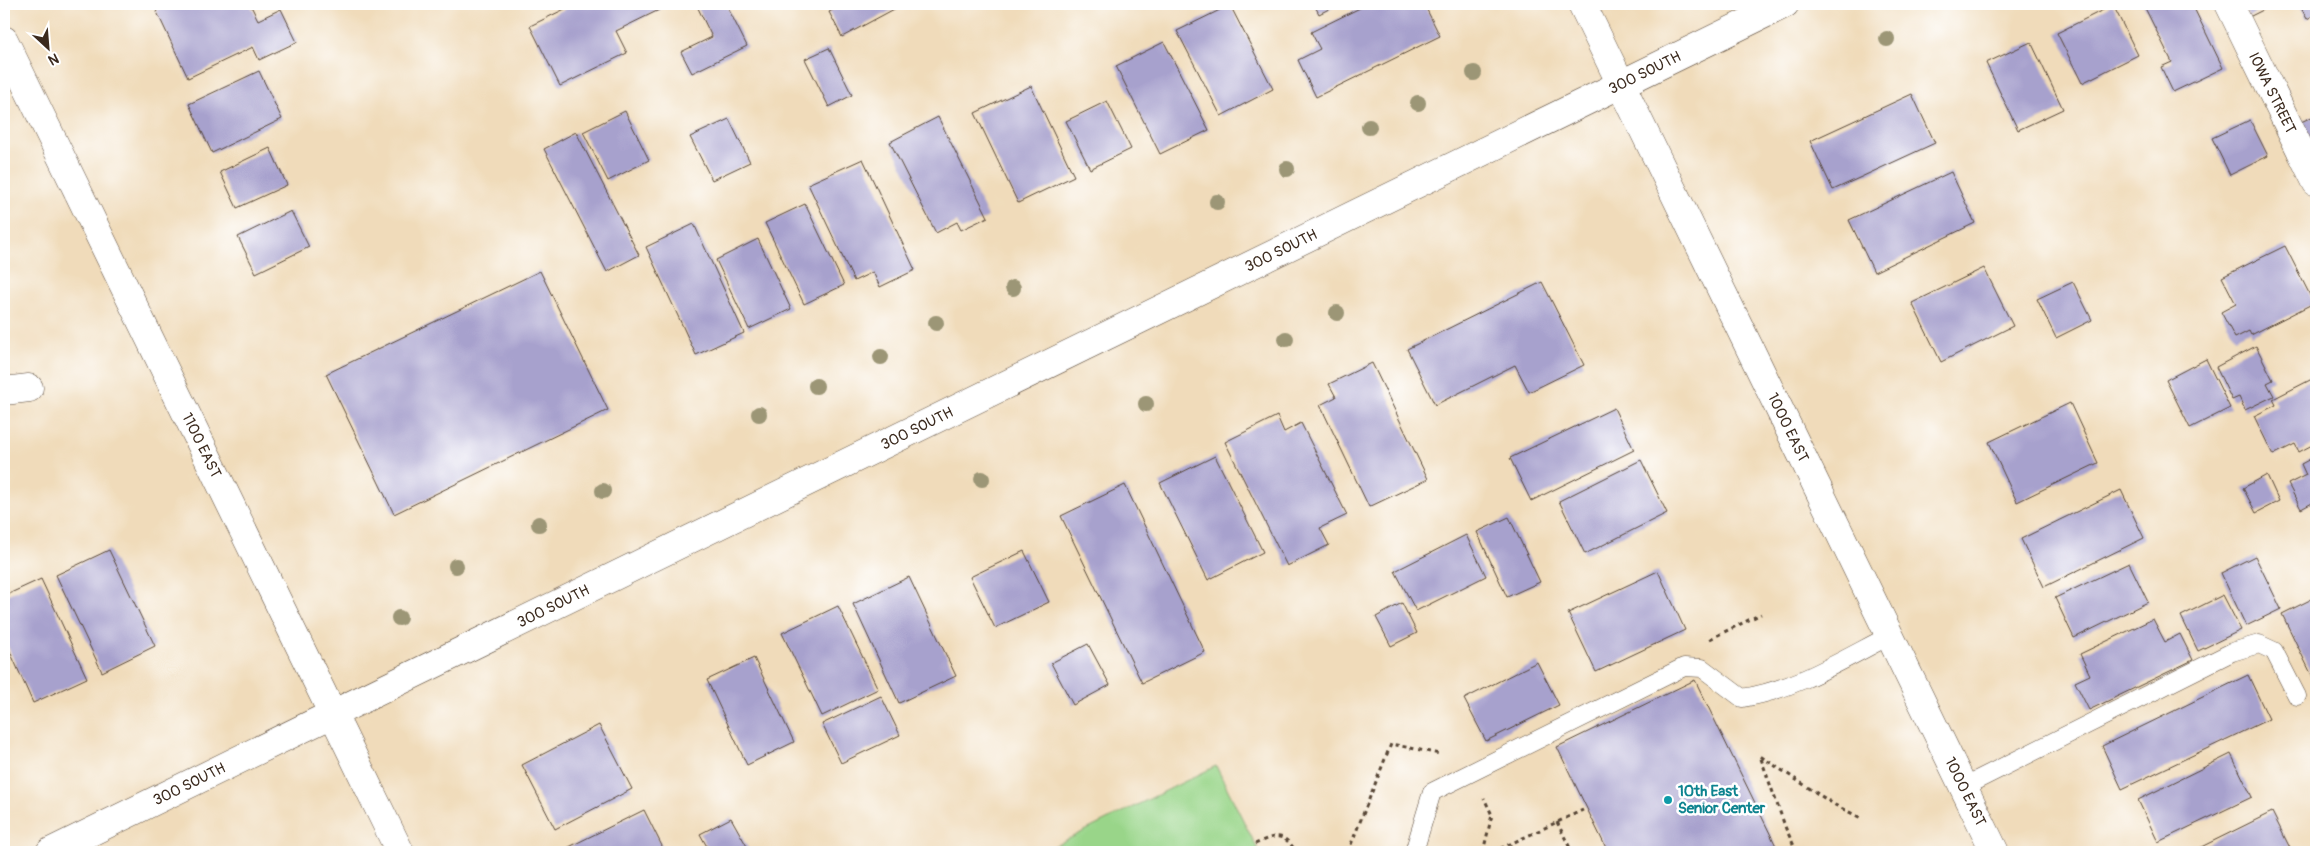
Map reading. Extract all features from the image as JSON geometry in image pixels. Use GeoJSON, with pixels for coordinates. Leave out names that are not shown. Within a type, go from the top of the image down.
{"type":"FeatureCollection","features":[{"type":"Feature","properties":{"kind":"street","name":"1000 EAST"},"geometry":{"type":"LineString","coordinates":[[1582,4],[1994,852]]}},
{"type":"Feature","properties":{"kind":"street","name":"300 SOUTH"},"geometry":{"type":"LineString","coordinates":[[50,852],[1785,4]]}},
{"type":"Feature","properties":{"kind":"street","name":"IOWA STREET"},"geometry":{"type":"LineString","coordinates":[[2229,4],[2316,182]]}},
{"type":"Feature","properties":{"kind":"street","name":"1100 EAST"},"geometry":{"type":"LineString","coordinates":[[4,40],[400,852]]}},
{"type":"Feature","properties":{"kind":"lane"},"geometry":{"type":"LineString","coordinates":[[1414,852],[1432,792],[1684,667],[1702,668],[1742,698],[1764,694],[1795,683],[1889,636]]}},
{"type":"Feature","properties":{"kind":"lane"},"geometry":{"type":"LineString","coordinates":[[1963,787],[2232,652],[2259,644],[2274,651],[2297,696]]}},
{"type":"Feature","properties":{"kind":"path"},"geometry":{"type":"LineString","coordinates":[[1798,852],[1786,829],[1760,756],[1835,805],[1861,818]]}},
{"type":"Feature","properties":{"kind":"path"},"geometry":{"type":"LineString","coordinates":[[1481,792],[1492,815],[1482,852]]}},
{"type":"Feature","properties":{"kind":"path"},"geometry":{"type":"LineString","coordinates":[[1493,852],[1583,810]]}},
{"type":"Feature","properties":{"kind":"path"},"geometry":{"type":"LineString","coordinates":[[1557,822],[1572,852]]}},
{"type":"Feature","properties":{"kind":"path"},"geometry":{"type":"LineString","coordinates":[[1255,844],[1276,836],[1284,838],[1296,852]]}},
{"type":"Feature","properties":{"kind":"green space"},"geometry":{"type":"Polygon","coordinates":[[[1216,766],[1259,852],[1044,851],[1216,766]]]}},
{"type":"Feature","properties":{"kind":"building"},"geometry":{"type":"Polygon","coordinates":[[[169,4],[250,4],[258,20],[281,9],[297,42],[259,60],[253,47],[188,78],[156,10],[169,4]]]}},
{"type":"Feature","properties":{"kind":"building"},"geometry":{"type":"Polygon","coordinates":[[[575,4],[658,4],[661,9],[616,31],[627,53],[560,86],[530,26],[575,4]]]}},
{"type":"Feature","properties":{"kind":"building"},"geometry":{"type":"Polygon","coordinates":[[[696,4],[726,4],[747,46],[692,73],[681,52],[712,37],[696,4]]]}},
{"type":"Feature","properties":{"kind":"building"},"geometry":{"type":"Polygon","coordinates":[[[844,4],[896,4],[898,7],[842,37],[829,12],[844,4]]]}},
{"type":"Feature","properties":{"kind":"building"},"geometry":{"type":"Polygon","coordinates":[[[1314,4],[1339,4],[1319,14],[1314,4]]]}},
{"type":"Feature","properties":{"kind":"building"},"geometry":{"type":"Polygon","coordinates":[[[1368,4],[1424,4],[1440,36],[1316,97],[1298,60],[1320,49],[1311,32],[1368,4]]]}},
{"type":"Feature","properties":{"kind":"building"},"geometry":{"type":"Polygon","coordinates":[[[2143,4],[2192,4],[2223,68],[2173,92],[2161,67],[2172,62],[2143,4]]]}},
{"type":"Feature","properties":{"kind":"building"},"geometry":{"type":"Polygon","coordinates":[[[2242,4],[2275,4],[2249,17],[2242,4]]]}},
{"type":"Feature","properties":{"kind":"building"},"geometry":{"type":"Polygon","coordinates":[[[2299,4],[2316,4],[2316,14],[2307,19],[2299,4]]]}},
{"type":"Feature","properties":{"kind":"building"},"geometry":{"type":"Polygon","coordinates":[[[1230,5],[1273,89],[1221,116],[1177,31],[1230,5]]]}},
{"type":"Feature","properties":{"kind":"building"},"geometry":{"type":"Polygon","coordinates":[[[2113,5],[2138,55],[2082,83],[2057,33],[2113,5]]]}},
{"type":"Feature","properties":{"kind":"building"},"geometry":{"type":"Polygon","coordinates":[[[1164,42],[1209,130],[1160,154],[1116,66],[1164,42]]]}},
{"type":"Feature","properties":{"kind":"building"},"geometry":{"type":"Polygon","coordinates":[[[2031,42],[2063,109],[2018,130],[1986,63],[2031,42]]]}},
{"type":"Feature","properties":{"kind":"building"},"geometry":{"type":"Polygon","coordinates":[[[829,48],[852,95],[829,107],[805,59],[829,48]]]}},
{"type":"Feature","properties":{"kind":"building"},"geometry":{"type":"Polygon","coordinates":[[[259,71],[282,119],[212,153],[189,104],[259,71]]]}},
{"type":"Feature","properties":{"kind":"building"},"geometry":{"type":"Polygon","coordinates":[[[1031,86],[1074,176],[1018,203],[975,113],[1031,86]]]}},
{"type":"Feature","properties":{"kind":"building"},"geometry":{"type":"Polygon","coordinates":[[[1912,94],[1935,143],[1833,190],[1810,141],[1912,94]]]}},
{"type":"Feature","properties":{"kind":"building"},"geometry":{"type":"Polygon","coordinates":[[[1107,101],[1131,149],[1090,169],[1066,121],[1107,101]]]}},
{"type":"Feature","properties":{"kind":"building"},"geometry":{"type":"Polygon","coordinates":[[[625,111],[649,160],[608,181],[583,132],[625,111]]]}},
{"type":"Feature","properties":{"kind":"building"},"geometry":{"type":"Polygon","coordinates":[[[2316,115],[2316,147],[2313,148],[2301,122],[2316,115]]]}},
{"type":"Feature","properties":{"kind":"building"},"geometry":{"type":"Polygon","coordinates":[[[938,117],[988,217],[961,230],[957,222],[936,233],[890,142],[938,117]]]}},
{"type":"Feature","properties":{"kind":"building"},"geometry":{"type":"Polygon","coordinates":[[[729,119],[750,162],[712,180],[690,137],[729,119]]]}},
{"type":"Feature","properties":{"kind":"building"},"geometry":{"type":"Polygon","coordinates":[[[2250,120],[2268,156],[2230,175],[2212,138],[2250,120]]]}},
{"type":"Feature","properties":{"kind":"building"},"geometry":{"type":"Polygon","coordinates":[[[576,132],[639,255],[607,272],[544,149],[576,132]]]}},
{"type":"Feature","properties":{"kind":"building"},"geometry":{"type":"Polygon","coordinates":[[[270,148],[287,185],[237,208],[220,172],[270,148]]]}},
{"type":"Feature","properties":{"kind":"building"},"geometry":{"type":"Polygon","coordinates":[[[863,159],[915,270],[880,287],[873,272],[854,281],[808,184],[863,159]]]}},
{"type":"Feature","properties":{"kind":"building"},"geometry":{"type":"Polygon","coordinates":[[[1951,172],[1975,223],[1874,272],[1849,220],[1951,172]]]}},
{"type":"Feature","properties":{"kind":"building"},"geometry":{"type":"Polygon","coordinates":[[[805,204],[844,285],[804,304],[765,223],[805,204]]]}},
{"type":"Feature","properties":{"kind":"building"},"geometry":{"type":"Polygon","coordinates":[[[291,211],[309,247],[256,273],[238,237],[291,211]]]}},
{"type":"Feature","properties":{"kind":"building"},"geometry":{"type":"Polygon","coordinates":[[[694,224],[744,333],[696,355],[646,247],[694,224]]]}},
{"type":"Feature","properties":{"kind":"building"},"geometry":{"type":"Polygon","coordinates":[[[758,239],[791,309],[749,329],[716,260],[758,239]]]}},
{"type":"Feature","properties":{"kind":"building"},"geometry":{"type":"Polygon","coordinates":[[[2285,246],[2314,303],[2251,335],[2249,331],[2235,338],[2221,312],[2236,304],[2222,277],[2285,246]]]}},
{"type":"Feature","properties":{"kind":"building"},"geometry":{"type":"Polygon","coordinates":[[[1984,268],[2013,326],[1941,362],[1912,303],[1984,268]]]}},
{"type":"Feature","properties":{"kind":"building"},"geometry":{"type":"Polygon","coordinates":[[[540,271],[608,410],[394,514],[326,374],[540,271]]]}},
{"type":"Feature","properties":{"kind":"building"},"geometry":{"type":"Polygon","coordinates":[[[1542,282],[1584,365],[1529,392],[1515,365],[1435,405],[1407,349],[1542,282]]]}},
{"type":"Feature","properties":{"kind":"building"},"geometry":{"type":"Polygon","coordinates":[[[2073,282],[2092,320],[2056,338],[2037,299],[2073,282]]]}},
{"type":"Feature","properties":{"kind":"building"},"geometry":{"type":"Polygon","coordinates":[[[2256,346],[2273,380],[2267,383],[2274,396],[2245,410],[2239,397],[2232,400],[2216,367],[2256,346]]]}},
{"type":"Feature","properties":{"kind":"building"},"geometry":{"type":"Polygon","coordinates":[[[2206,359],[2230,408],[2190,428],[2166,380],[2206,359]]]}},
{"type":"Feature","properties":{"kind":"building"},"geometry":{"type":"Polygon","coordinates":[[[1372,363],[1428,479],[1369,507],[1320,405],[1336,397],[1329,384],[1372,363]]]}},
{"type":"Feature","properties":{"kind":"building"},"geometry":{"type":"Polygon","coordinates":[[[2316,377],[2316,443],[2299,452],[2295,444],[2273,455],[2254,416],[2276,405],[2273,399],[2316,377]]]}},
{"type":"Feature","properties":{"kind":"building"},"geometry":{"type":"Polygon","coordinates":[[[2070,403],[2098,463],[2017,502],[1989,442],[2070,403]]]}},
{"type":"Feature","properties":{"kind":"building"},"geometry":{"type":"Polygon","coordinates":[[[1614,408],[1634,450],[1531,501],[1510,458],[1614,408]]]}},
{"type":"Feature","properties":{"kind":"building"},"geometry":{"type":"Polygon","coordinates":[[[1277,416],[1284,432],[1301,423],[1347,515],[1320,528],[1329,545],[1287,566],[1225,442],[1277,416]]]}},
{"type":"Feature","properties":{"kind":"building"},"geometry":{"type":"Polygon","coordinates":[[[1215,456],[1263,552],[1208,580],[1160,483],[1215,456]]]}},
{"type":"Feature","properties":{"kind":"building"},"geometry":{"type":"Polygon","coordinates":[[[2316,456],[2316,501],[2301,509],[2288,484],[2306,475],[2301,464],[2316,456]]]}},
{"type":"Feature","properties":{"kind":"building"},"geometry":{"type":"Polygon","coordinates":[[[1641,460],[1667,513],[1585,554],[1559,501],[1641,460]]]}},
{"type":"Feature","properties":{"kind":"building"},"geometry":{"type":"Polygon","coordinates":[[[2267,475],[2279,501],[2256,513],[2243,488],[2267,475]]]}},
{"type":"Feature","properties":{"kind":"building"},"geometry":{"type":"Polygon","coordinates":[[[1125,485],[1205,652],[1142,683],[1061,516],[1125,485]]]}},
{"type":"Feature","properties":{"kind":"building"},"geometry":{"type":"Polygon","coordinates":[[[2121,490],[2144,538],[2044,587],[2021,539],[2121,490]]]}},
{"type":"Feature","properties":{"kind":"building"},"geometry":{"type":"Polygon","coordinates":[[[1509,517],[1540,582],[1507,597],[1477,532],[1509,517]]]}},
{"type":"Feature","properties":{"kind":"building"},"geometry":{"type":"Polygon","coordinates":[[[1466,535],[1486,576],[1416,611],[1395,571],[1466,535]]]}},
{"type":"Feature","properties":{"kind":"building"},"geometry":{"type":"Polygon","coordinates":[[[109,550],[155,646],[102,672],[56,575],[109,550]]]}},
{"type":"Feature","properties":{"kind":"building"},"geometry":{"type":"Polygon","coordinates":[[[1024,551],[1049,602],[995,628],[970,577],[1024,551]]]}},
{"type":"Feature","properties":{"kind":"building"},"geometry":{"type":"Polygon","coordinates":[[[2255,556],[2281,609],[2246,626],[2221,573],[2255,556]]]}},
{"type":"Feature","properties":{"kind":"building"},"geometry":{"type":"Polygon","coordinates":[[[2129,563],[2148,602],[2074,638],[2055,598],[2129,563]]]}},
{"type":"Feature","properties":{"kind":"building"},"geometry":{"type":"Polygon","coordinates":[[[1658,571],[1685,630],[1596,672],[1568,613],[1658,571]]]}},
{"type":"Feature","properties":{"kind":"building"},"geometry":{"type":"Polygon","coordinates":[[[909,577],[956,676],[899,703],[853,604],[909,577]]]}},
{"type":"Feature","properties":{"kind":"building"},"geometry":{"type":"Polygon","coordinates":[[[41,579],[87,678],[33,703],[4,638],[4,596],[41,579]]]}},
{"type":"Feature","properties":{"kind":"building"},"geometry":{"type":"Polygon","coordinates":[[[2223,595],[2241,630],[2198,651],[2181,616],[2223,595]]]}},
{"type":"Feature","properties":{"kind":"building"},"geometry":{"type":"Polygon","coordinates":[[[2316,597],[2316,684],[2282,614],[2316,597]]]}},
{"type":"Feature","properties":{"kind":"building"},"geometry":{"type":"Polygon","coordinates":[[[1402,603],[1417,633],[1391,646],[1376,617],[1402,603]]]}},
{"type":"Feature","properties":{"kind":"building"},"geometry":{"type":"Polygon","coordinates":[[[838,606],[878,689],[822,716],[782,633],[838,606]]]}},
{"type":"Feature","properties":{"kind":"building"},"geometry":{"type":"Polygon","coordinates":[[[2153,619],[2165,642],[2180,634],[2193,660],[2089,710],[2075,682],[2090,675],[2080,654],[2153,619]]]}},
{"type":"Feature","properties":{"kind":"building"},"geometry":{"type":"Polygon","coordinates":[[[1088,644],[1110,685],[1073,705],[1051,663],[1088,644]]]}},
{"type":"Feature","properties":{"kind":"building"},"geometry":{"type":"Polygon","coordinates":[[[754,658],[794,742],[747,765],[707,680],[754,658]]]}},
{"type":"Feature","properties":{"kind":"building"},"geometry":{"type":"Polygon","coordinates":[[[1537,662],[1559,705],[1486,741],[1464,699],[1537,662]]]}},
{"type":"Feature","properties":{"kind":"building"},"geometry":{"type":"Polygon","coordinates":[[[2248,675],[2269,719],[2122,789],[2102,746],[2248,675]]]}},
{"type":"Feature","properties":{"kind":"building","name":"10th East Senior Center"},"geometry":{"type":"Polygon","coordinates":[[[1695,680],[1779,852],[1608,852],[1557,747],[1695,680]]]}},
{"type":"Feature","properties":{"kind":"building"},"geometry":{"type":"Polygon","coordinates":[[[881,696],[900,735],[841,763],[822,724],[881,696]]]}},
{"type":"Feature","properties":{"kind":"building"},"geometry":{"type":"Polygon","coordinates":[[[599,725],[632,789],[555,829],[522,765],[599,725]]]}},
{"type":"Feature","properties":{"kind":"building"},"geometry":{"type":"Polygon","coordinates":[[[2231,754],[2252,797],[2158,842],[2138,800],[2231,754]]]}},
{"type":"Feature","properties":{"kind":"building"},"geometry":{"type":"Polygon","coordinates":[[[644,810],[665,852],[567,852],[565,849],[644,810]]]}},
{"type":"Feature","properties":{"kind":"building"},"geometry":{"type":"Polygon","coordinates":[[[2272,812],[2292,852],[2191,852],[2272,812]]]}},
{"type":"Feature","properties":{"kind":"building"},"geometry":{"type":"Polygon","coordinates":[[[731,818],[749,850],[745,852],[710,852],[700,834],[731,818]]]}},
{"type":"Feature","properties":{"kind":"place","name":"10th East Senior Center"},"geometry":{"type":"Point","coordinates":[1668,800]}}]}
